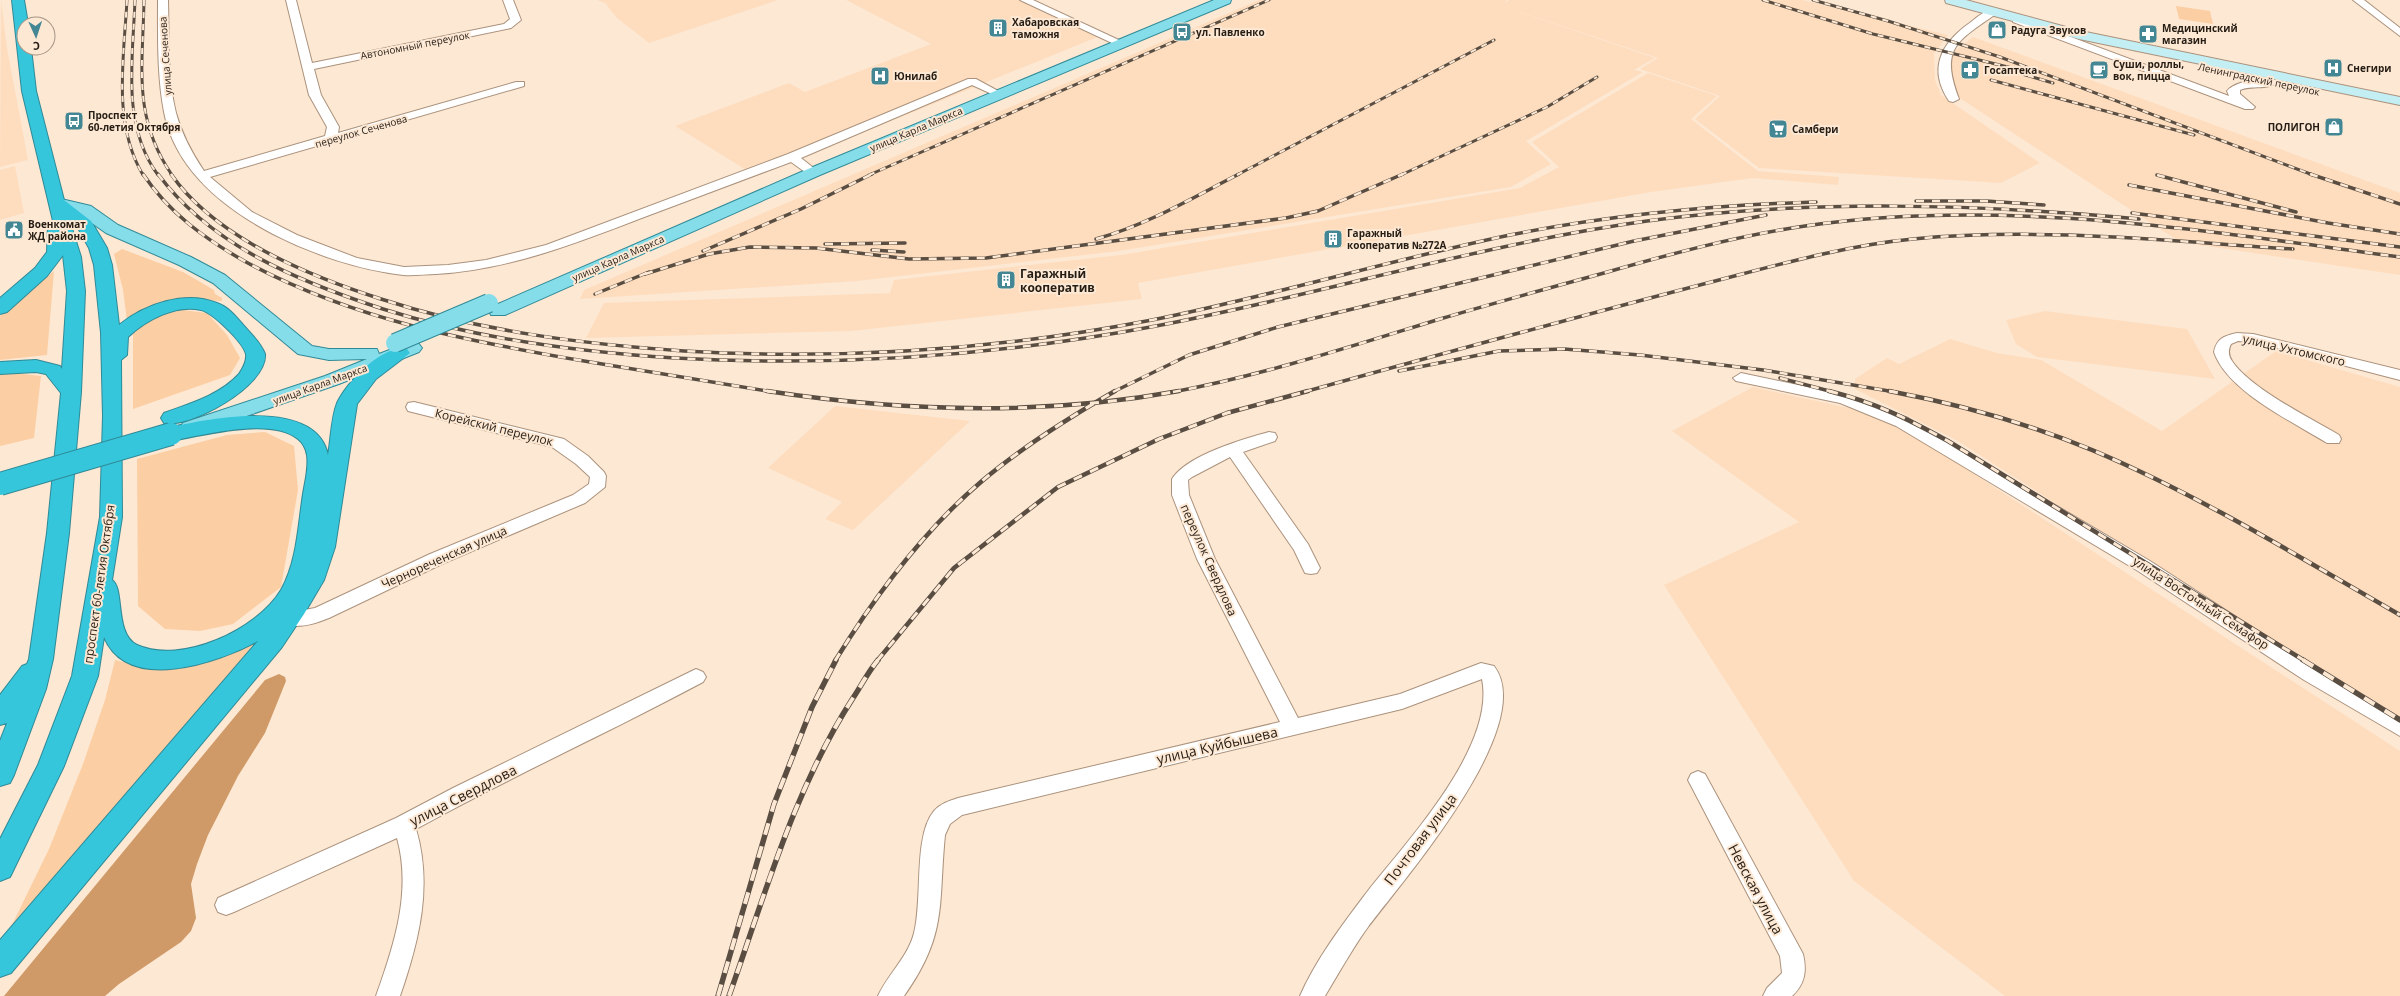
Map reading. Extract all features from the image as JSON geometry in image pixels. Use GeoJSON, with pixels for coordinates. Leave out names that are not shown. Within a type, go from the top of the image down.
{"type":"FeatureCollection","features":[{"type":"Feature","properties":{"kind":"highway"},"geometry":{"type":"LineString","coordinates":[[18,0],[20,16]]}},
{"type":"Feature","properties":{"kind":"highway"},"geometry":{"type":"LineString","coordinates":[[0,775],[32,689],[41,658],[58,533],[71,392],[76,291],[72,257],[29,92],[25,56]]}},
{"type":"Feature","properties":{"kind":"highway"},"geometry":{"type":"LineString","coordinates":[[0,308],[41,272],[56,252],[57,203]]}},
{"type":"Feature","properties":{"kind":"highway","name":"проспект 60-летия Октября"},"geometry":{"type":"LineString","coordinates":[[0,868],[51,766],[85,676],[111,517],[113,416],[111,333],[106,283],[98,248],[85,225],[57,203]]}},
{"type":"Feature","properties":{"kind":"highway"},"geometry":{"type":"LineString","coordinates":[[113,416],[118,335],[137,320],[164,309],[194,305],[210,306],[221,313],[254,348],[256,357],[253,367],[234,389],[171,426]]}},
{"type":"Feature","properties":{"kind":"highway"},"geometry":{"type":"LineString","coordinates":[[0,963],[273,640],[289,619],[312,580],[324,547],[347,404],[356,387],[371,372],[402,348]]}},
{"type":"Feature","properties":{"kind":"highway"},"geometry":{"type":"LineString","coordinates":[[0,368],[36,366],[53,370],[71,392]]}},
{"type":"Feature","properties":{"kind":"highway"},"geometry":{"type":"LineString","coordinates":[[0,468],[171,426],[266,422],[285,425],[305,434],[316,447],[319,463],[306,552],[296,582],[281,608],[263,625],[233,644],[202,655],[172,658],[148,658],[126,651],[115,639],[106,594],[111,517]]}},
{"type":"Feature","properties":{"kind":"highway","name":"улица Карла Маркса"},"geometry":{"type":"LineString","coordinates":[[0,484],[171,426]]}},
{"type":"Feature","properties":{"kind":"highway"},"geometry":{"type":"LineString","coordinates":[[0,714],[41,658]]}},
{"type":"Feature","properties":{"kind":"main road","name":"улица Карла Маркса"},"geometry":{"type":"LineString","coordinates":[[171,426],[332,380],[493,307],[809,169],[1116,41],[1210,0]]}},
{"type":"Feature","properties":{"kind":"main road","name":"улица Карла Маркса"},"geometry":{"type":"LineString","coordinates":[[493,307],[1225,0]]}},
{"type":"Feature","properties":{"kind":"main road","name":"Ленинградский переулок"},"geometry":{"type":"LineString","coordinates":[[1951,0],[2079,36],[2400,101]]}},
{"type":"Feature","properties":{"kind":"main road","name":"Ленинградский переулок"},"geometry":{"type":"LineString","coordinates":[[2096,39],[2184,64],[2400,108]]}},
{"type":"Feature","properties":{"kind":"main road"},"geometry":{"type":"LineString","coordinates":[[2291,80],[2296,74],[2305,74],[2400,93]]}},
{"type":"Feature","properties":{"kind":"main road"},"geometry":{"type":"LineString","coordinates":[[57,203],[85,210],[112,230],[185,261],[219,278],[236,295],[305,350],[316,353],[342,355],[370,353]]}},
{"type":"Feature","properties":{"kind":"main road","name":"улица Карла Маркса"},"geometry":{"type":"LineString","coordinates":[[171,426],[251,395],[370,353],[402,348]]}},
{"type":"Feature","properties":{"kind":"street","name":"улица Сеченова"},"geometry":{"type":"LineString","coordinates":[[163,0],[164,61],[170,113],[182,146],[201,176],[247,215],[292,238],[354,261],[404,271],[448,269],[486,264],[551,248],[792,157],[972,81],[994,92]]}},
{"type":"Feature","properties":{"kind":"street"},"geometry":{"type":"LineString","coordinates":[[291,0],[315,95],[333,127],[331,139]]}},
{"type":"Feature","properties":{"kind":"street","name":"Автономный переулок"},"geometry":{"type":"LineString","coordinates":[[308,67],[499,28],[514,23],[516,17],[508,0]]}},
{"type":"Feature","properties":{"kind":"street"},"geometry":{"type":"LineString","coordinates":[[1025,0],[1116,41]]}},
{"type":"Feature","properties":{"kind":"street"},"geometry":{"type":"LineString","coordinates":[[2358,0],[2400,33]]}},
{"type":"Feature","properties":{"kind":"street"},"geometry":{"type":"LineString","coordinates":[[1953,99],[1944,80],[1943,67],[1946,51],[1952,41],[1997,13],[2249,108],[2235,96],[2233,91],[2236,87],[2271,82]]}},
{"type":"Feature","properties":{"kind":"street"},"geometry":{"type":"LineString","coordinates":[[2079,36],[2116,57]]}},
{"type":"Feature","properties":{"kind":"street","name":"переулок Сеченова"},"geometry":{"type":"LineString","coordinates":[[201,176],[520,84]]}},
{"type":"Feature","properties":{"kind":"street"},"geometry":{"type":"LineString","coordinates":[[792,157],[809,169]]}},
{"type":"Feature","properties":{"kind":"street","name":"улица Ухтомского"},"geometry":{"type":"LineString","coordinates":[[2333,439],[2259,394],[2231,371],[2224,362],[2220,352],[2225,341],[2237,337],[2253,338],[2400,375]]}},
{"type":"Feature","properties":{"kind":"street","name":"улица Восточный Семафор"},"geometry":{"type":"LineString","coordinates":[[1741,378],[1844,399],[1902,422],[2144,566],[2311,675],[2400,728]]}},
{"type":"Feature","properties":{"kind":"street","name":"Корейский переулок"},"geometry":{"type":"LineString","coordinates":[[414,407],[558,443],[582,460],[598,476],[597,487]]}},
{"type":"Feature","properties":{"kind":"street","name":"переулок Свердлова"},"geometry":{"type":"LineString","coordinates":[[1269,437],[1206,460],[1185,473],[1180,480],[1179,494],[1224,597],[1293,727]]}},
{"type":"Feature","properties":{"kind":"street"},"geometry":{"type":"LineString","coordinates":[[1234,451],[1302,548],[1311,568]]}},
{"type":"Feature","properties":{"kind":"street","name":"Чернореченская улица"},"geometry":{"type":"LineString","coordinates":[[289,619],[309,618],[322,613],[436,559],[579,499],[597,487]]}},
{"type":"Feature","properties":{"kind":"street","name":"улица Куйбышева"},"geometry":{"type":"LineString","coordinates":[[890,996],[912,965],[921,946],[927,927],[934,835],[937,824],[945,813],[958,807],[1402,701],[1481,671],[1487,671]]}},
{"type":"Feature","properties":{"kind":"street","name":"Почтовая улица"},"geometry":{"type":"LineString","coordinates":[[1312,996],[1359,921],[1454,794],[1472,766],[1484,741],[1493,706],[1492,677],[1487,671]]}},
{"type":"Feature","properties":{"kind":"street","name":"улица Свердлова"},"geometry":{"type":"LineString","coordinates":[[226,905],[404,825],[460,794],[614,720],[696,677]]}},
{"type":"Feature","properties":{"kind":"street","name":"Невская улица"},"geometry":{"type":"LineString","coordinates":[[1698,780],[1790,954],[1795,968],[1794,978],[1775,996]]}},
{"type":"Feature","properties":{"kind":"street"},"geometry":{"type":"LineString","coordinates":[[388,996],[398,968],[413,909],[414,865],[410,841],[404,825]]}},
{"type":"Feature","properties":{"kind":"shaded area"},"geometry":{"type":"Polygon","coordinates":[[[1,0],[7,48],[28,160],[0,167],[1,0]]]}},
{"type":"Feature","properties":{"kind":"shaded area"},"geometry":{"type":"Polygon","coordinates":[[[597,0],[778,0],[649,43],[617,18],[605,3],[597,0]]]}},
{"type":"Feature","properties":{"kind":"shaded area"},"geometry":{"type":"Polygon","coordinates":[[[846,0],[1021,0],[1100,36],[756,176],[675,126],[789,83],[805,92],[931,44],[846,0]]]}},
{"type":"Feature","properties":{"kind":"shaded area"},"geometry":{"type":"Polygon","coordinates":[[[1259,0],[1507,0],[1504,3],[1509,0],[1803,0],[1948,35],[1934,54],[1935,80],[1941,95],[2040,163],[2001,183],[1759,168],[1695,119],[1720,96],[1640,69],[1658,58],[1499,5],[1655,58],[1634,70],[1643,72],[1526,141],[1551,164],[1511,187],[1119,251],[857,281],[580,299],[584,290],[1259,0]]]}},
{"type":"Feature","properties":{"kind":"shaded area"},"geometry":{"type":"Polygon","coordinates":[[[2176,6],[2210,11],[2213,24],[2179,19],[2176,6]]]}},
{"type":"Feature","properties":{"kind":"shaded area"},"geometry":{"type":"Polygon","coordinates":[[[1973,37],[2400,193],[2400,275],[2180,242],[1958,97],[1952,80],[1951,54],[1973,37]]]}},
{"type":"Feature","properties":{"kind":"shaded area"},"geometry":{"type":"Polygon","coordinates":[[[1648,73],[1717,96],[1691,119],[1758,171],[1839,177],[1838,185],[1753,178],[1651,192],[1138,283],[1142,299],[851,331],[586,338],[604,303],[890,293],[894,280],[1121,255],[1520,188],[1559,167],[1532,142],[1648,73]]]}},
{"type":"Feature","properties":{"kind":"shaded area"},"geometry":{"type":"Polygon","coordinates":[[[15,166],[24,213],[0,220],[0,170],[15,166]]]}},
{"type":"Feature","properties":{"kind":"shaded area"},"geometry":{"type":"Polygon","coordinates":[[[122,249],[183,272],[214,290],[215,294],[222,298],[222,301],[189,299],[127,321],[123,290],[114,254],[122,249]]]}},
{"type":"Feature","properties":{"kind":"shaded area"},"geometry":{"type":"Polygon","coordinates":[[[54,271],[47,355],[0,360],[0,316],[54,271]]]}},
{"type":"Feature","properties":{"kind":"shaded area"},"geometry":{"type":"Polygon","coordinates":[[[183,310],[207,313],[227,335],[240,358],[230,375],[133,409],[133,330],[159,315],[183,310]]]}},
{"type":"Feature","properties":{"kind":"shaded area"},"geometry":{"type":"Polygon","coordinates":[[[2045,311],[2187,329],[2215,379],[2037,357],[2016,344],[2006,320],[2045,311]]]}},
{"type":"Feature","properties":{"kind":"shaded area"},"geometry":{"type":"Polygon","coordinates":[[[1950,339],[1997,353],[2041,360],[2162,431],[2276,351],[2400,387],[2400,717],[2147,562],[1958,441],[1855,389],[1855,379],[1887,358],[1899,364],[1950,339]]]}},
{"type":"Feature","properties":{"kind":"shaded area"},"geometry":{"type":"Polygon","coordinates":[[[6,372],[41,376],[34,438],[0,446],[0,374],[6,372]]]}},
{"type":"Feature","properties":{"kind":"shaded area"},"geometry":{"type":"Polygon","coordinates":[[[1753,387],[1849,408],[1902,427],[2400,751],[2400,996],[2005,996],[1854,881],[1664,585],[1799,522],[1672,431],[1753,387]]]}},
{"type":"Feature","properties":{"kind":"shaded area"},"geometry":{"type":"Polygon","coordinates":[[[835,406],[970,421],[853,530],[825,519],[842,502],[768,468],[835,406]]]}},
{"type":"Feature","properties":{"kind":"shaded area"},"geometry":{"type":"Polygon","coordinates":[[[265,432],[294,446],[298,490],[281,587],[233,624],[200,631],[165,629],[138,606],[137,459],[227,435],[265,432]]]}},
{"type":"Feature","properties":{"kind":"shaded area"},"geometry":{"type":"Polygon","coordinates":[[[263,639],[9,931],[49,849],[83,764],[105,700],[115,660],[139,666],[243,646],[263,639]]]}},
{"type":"Feature","properties":{"kind":"shaded area"},"geometry":{"type":"Polygon","coordinates":[[[279,674],[285,677],[286,681],[265,733],[238,776],[208,835],[197,864],[191,884],[196,918],[191,931],[181,942],[119,984],[105,996],[4,996],[265,680],[279,674]]]}},
{"type":"Feature","properties":{"kind":"railway"},"geometry":{"type":"LineString","coordinates":[[127,0],[122,89],[124,112],[127,134],[133,155],[143,175]]}},
{"type":"Feature","properties":{"kind":"railway"},"geometry":{"type":"LineString","coordinates":[[135,0],[132,68],[134,113],[146,156],[158,175]]}},
{"type":"Feature","properties":{"kind":"railway"},"geometry":{"type":"LineString","coordinates":[[144,0],[142,69],[145,112],[159,154],[172,175]]}},
{"type":"Feature","properties":{"kind":"railway"},"geometry":{"type":"LineString","coordinates":[[869,175],[1269,0]]}},
{"type":"Feature","properties":{"kind":"railway"},"geometry":{"type":"LineString","coordinates":[[1763,0],[1873,34],[2012,68]]}},
{"type":"Feature","properties":{"kind":"railway"},"geometry":{"type":"LineString","coordinates":[[1813,0],[1888,21],[2000,57],[2313,175]]}},
{"type":"Feature","properties":{"kind":"railway"},"geometry":{"type":"LineString","coordinates":[[1237,175],[1494,40]]}},
{"type":"Feature","properties":{"kind":"railway"},"geometry":{"type":"LineString","coordinates":[[2005,69],[2053,83]]}},
{"type":"Feature","properties":{"kind":"railway"},"geometry":{"type":"LineString","coordinates":[[1401,175],[1547,107],[1597,77]]}},
{"type":"Feature","properties":{"kind":"railway"},"geometry":{"type":"LineString","coordinates":[[1991,80],[2194,135]]}},
{"type":"Feature","properties":{"kind":"railway"},"geometry":{"type":"LineString","coordinates":[[143,174],[153,188],[176,213],[216,244],[246,262],[287,282],[328,299],[371,314],[458,337],[502,346],[773,392]]}},
{"type":"Feature","properties":{"kind":"railway"},"geometry":{"type":"LineString","coordinates":[[158,174],[179,199],[204,222],[259,258],[320,287],[383,309],[454,328],[491,336],[564,348],[675,358],[735,360],[796,361],[916,357],[976,352],[1096,336],[1217,314],[1523,243],[1647,221],[1708,214],[1770,209],[1893,206],[2016,210],[2139,219]]}},
{"type":"Feature","properties":{"kind":"railway"},"geometry":{"type":"LineString","coordinates":[[171,174],[190,197],[212,217],[238,236],[266,252],[324,279],[381,299],[455,320],[493,328],[569,340],[684,351],[743,353],[860,353],[919,350],[1036,339],[1152,320],[1242,300],[1420,255],[1548,228],[1701,208],[1816,202]]}},
{"type":"Feature","properties":{"kind":"railway"},"geometry":{"type":"LineString","coordinates":[[703,251],[801,209],[872,174]]}},
{"type":"Feature","properties":{"kind":"railway"},"geometry":{"type":"LineString","coordinates":[[1096,239],[1151,219],[1239,174]]}},
{"type":"Feature","properties":{"kind":"railway"},"geometry":{"type":"LineString","coordinates":[[645,274],[709,254],[750,247],[816,248],[909,259],[986,258],[1286,218],[1318,211],[1403,174]]}},
{"type":"Feature","properties":{"kind":"railway"},"geometry":{"type":"LineString","coordinates":[[2157,175],[2296,212]]}},
{"type":"Feature","properties":{"kind":"railway"},"geometry":{"type":"LineString","coordinates":[[2313,175],[2400,204]]}},
{"type":"Feature","properties":{"kind":"railway"},"geometry":{"type":"LineString","coordinates":[[2129,185],[2328,223],[2400,234]]}},
{"type":"Feature","properties":{"kind":"railway"},"geometry":{"type":"LineString","coordinates":[[1916,201],[1986,201],[2044,205]]}},
{"type":"Feature","properties":{"kind":"railway"},"geometry":{"type":"LineString","coordinates":[[2132,213],[2400,247]]}},
{"type":"Feature","properties":{"kind":"railway"},"geometry":{"type":"LineString","coordinates":[[1115,391],[1189,355],[1278,327],[1634,241],[1766,215]]}},
{"type":"Feature","properties":{"kind":"railway"},"geometry":{"type":"LineString","coordinates":[[1174,392],[1274,369],[1481,307],[1679,252],[1729,240],[1805,226],[1879,218],[1954,215],[2029,216],[2178,228],[2400,257]]}},
{"type":"Feature","properties":{"kind":"railway"},"geometry":{"type":"LineString","coordinates":[[1304,392],[1777,265],[1831,252],[1886,242],[1913,239],[2008,234],[2103,236],[2293,249]]}},
{"type":"Feature","properties":{"kind":"railway"},"geometry":{"type":"LineString","coordinates":[[825,244],[905,243]]}},
{"type":"Feature","properties":{"kind":"railway"},"geometry":{"type":"LineString","coordinates":[[872,250],[904,252]]}},
{"type":"Feature","properties":{"kind":"railway"},"geometry":{"type":"LineString","coordinates":[[595,294],[649,272]]}},
{"type":"Feature","properties":{"kind":"railway"},"geometry":{"type":"LineString","coordinates":[[1399,371],[1499,351],[1564,349],[1640,355],[1763,370],[1889,391]]}},
{"type":"Feature","properties":{"kind":"railway"},"geometry":{"type":"LineString","coordinates":[[1780,378],[1833,392]]}},
{"type":"Feature","properties":{"kind":"railway"},"geometry":{"type":"LineString","coordinates":[[767,391],[818,398],[921,407],[1025,408],[1096,402]]}},
{"type":"Feature","properties":{"kind":"railway"},"geometry":{"type":"LineString","coordinates":[[1096,402],[1115,391]]}},
{"type":"Feature","properties":{"kind":"railway"},"geometry":{"type":"LineString","coordinates":[[1174,392],[1179,391]]}},
{"type":"Feature","properties":{"kind":"railway"},"geometry":{"type":"LineString","coordinates":[[877,661],[954,568],[1058,487],[1159,439],[1227,413],[1308,391]]}},
{"type":"Feature","properties":{"kind":"railway"},"geometry":{"type":"LineString","coordinates":[[1829,391],[1876,406],[1918,425],[1948,441],[2305,661]]}},
{"type":"Feature","properties":{"kind":"railway"},"geometry":{"type":"LineString","coordinates":[[1889,391],[1895,392]]}},
{"type":"Feature","properties":{"kind":"railway"},"geometry":{"type":"LineString","coordinates":[[1889,391],[1992,415],[2043,431],[2092,450],[2210,507],[2400,615]]}},
{"type":"Feature","properties":{"kind":"railway"},"geometry":{"type":"LineString","coordinates":[[1096,402],[1174,392]]}},
{"type":"Feature","properties":{"kind":"railway"},"geometry":{"type":"LineString","coordinates":[[835,661],[867,612],[901,565],[960,500],[1029,445],[1096,402]]}},
{"type":"Feature","properties":{"kind":"railway"},"geometry":{"type":"LineString","coordinates":[[718,996],[774,804],[812,707],[836,660]]}},
{"type":"Feature","properties":{"kind":"railway"},"geometry":{"type":"LineString","coordinates":[[729,996],[768,881],[797,806],[832,733],[878,660]]}},
{"type":"Feature","properties":{"kind":"railway"},"geometry":{"type":"LineString","coordinates":[[2303,660],[2400,720]]}},
{"type":"Feature","properties":{"kind":"place","name":"Хабаровская таможня"},"geometry":{"type":"Point","coordinates":[998,28]}},
{"type":"Feature","properties":{"kind":"place","name":"Радуга Звуков"},"geometry":{"type":"Point","coordinates":[1997,30]}},
{"type":"Feature","properties":{"kind":"place","name":"ул. Павленко"},"geometry":{"type":"Point","coordinates":[1182,32]}},
{"type":"Feature","properties":{"kind":"place","name":"Медицинский магазин"},"geometry":{"type":"Point","coordinates":[2148,34]}},
{"type":"Feature","properties":{"kind":"place","name":"Снегири"},"geometry":{"type":"Point","coordinates":[2333,68]}},
{"type":"Feature","properties":{"kind":"place","name":"Госаптека"},"geometry":{"type":"Point","coordinates":[1970,70]}},
{"type":"Feature","properties":{"kind":"place","name":"Суши, роллы, вок, пицца"},"geometry":{"type":"Point","coordinates":[2099,70]}},
{"type":"Feature","properties":{"kind":"place","name":"Юнилаб"},"geometry":{"type":"Point","coordinates":[880,76]}},
{"type":"Feature","properties":{"kind":"place","name":"Проспект 60-летия Октября"},"geometry":{"type":"Point","coordinates":[74,121]}},
{"type":"Feature","properties":{"kind":"place","name":"ПОЛИГОН"},"geometry":{"type":"Point","coordinates":[2334,127]}},
{"type":"Feature","properties":{"kind":"place","name":"Самбери"},"geometry":{"type":"Point","coordinates":[1778,129]}},
{"type":"Feature","properties":{"kind":"place","name":"Военкомат ЖД района"},"geometry":{"type":"Point","coordinates":[14,230]}},
{"type":"Feature","properties":{"kind":"place","name":"Гаражный кооператив №272А"},"geometry":{"type":"Point","coordinates":[1333,239]}},
{"type":"Feature","properties":{"kind":"place","name":"Гаражный кооператив"},"geometry":{"type":"Point","coordinates":[1006,280]}}]}
